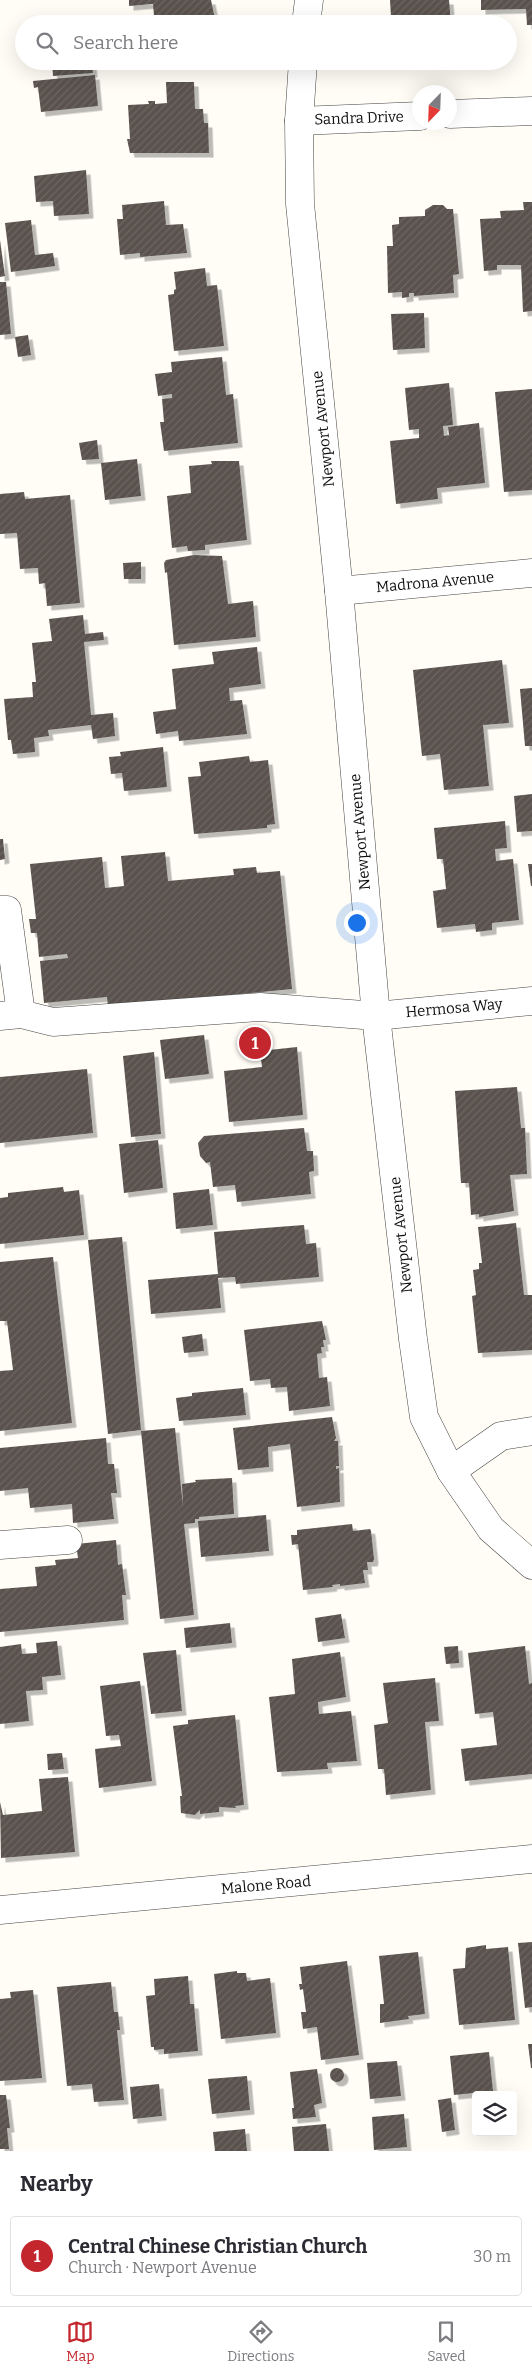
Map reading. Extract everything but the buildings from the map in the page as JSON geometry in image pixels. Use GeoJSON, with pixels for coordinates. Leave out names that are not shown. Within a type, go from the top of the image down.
{"type":"FeatureCollection","features":[{"type":"Feature","properties":{"kind":"street"},"geometry":{"type":"LineString","coordinates":[[307,15],[308,0]]}},
{"type":"Feature","properties":{"kind":"street","name":"Newport Avenue"},"geometry":{"type":"LineString","coordinates":[[302,70],[299,121],[300,204],[339,591],[376,1016],[413,1339],[424,1417],[451,1471],[491,1529],[532,1565]]}},
{"type":"Feature","properties":{"kind":"street"},"geometry":{"type":"LineString","coordinates":[[457,114],[532,111]]}},
{"type":"Feature","properties":{"kind":"street","name":"Sandra Drive"},"geometry":{"type":"LineString","coordinates":[[299,121],[412,116]]}},
{"type":"Feature","properties":{"kind":"street","name":"Madrona Avenue"},"geometry":{"type":"LineString","coordinates":[[339,591],[532,573]]}},
{"type":"Feature","properties":{"kind":"street"},"geometry":{"type":"LineString","coordinates":[[0,910],[7,910],[11,1015]]}},
{"type":"Feature","properties":{"kind":"street","name":"Hermosa Way"},"geometry":{"type":"LineString","coordinates":[[11,1015],[53,1022],[260,1007],[376,1016],[532,1001]]}},
{"type":"Feature","properties":{"kind":"street"},"geometry":{"type":"LineString","coordinates":[[451,1471],[501,1436],[532,1432]]}},
{"type":"Feature","properties":{"kind":"street"},"geometry":{"type":"LineString","coordinates":[[0,1545],[68,1540]]}},
{"type":"Feature","properties":{"kind":"street","name":"Malone Road"},"geometry":{"type":"LineString","coordinates":[[0,1910],[532,1859]]}},
{"type":"Feature","properties":{"kind":"place","name":"Central Chinese Christian Church"},"geometry":{"type":"Point","coordinates":[255,1043]}}]}
